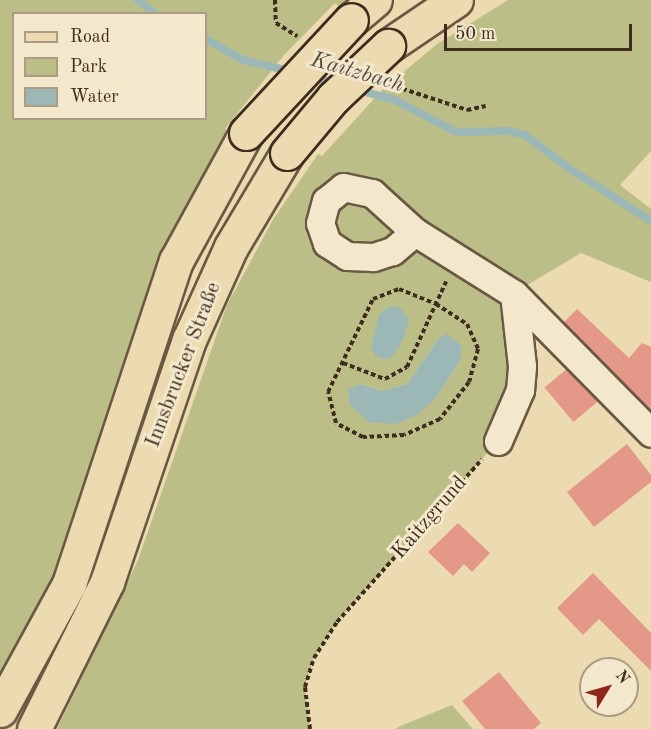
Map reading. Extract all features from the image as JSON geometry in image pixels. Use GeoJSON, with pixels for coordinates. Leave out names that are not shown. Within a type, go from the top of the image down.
{"type":"FeatureCollection","features":[{"type":"Feature","properties":{"kind":"main road","name":"Innsbrucker Straße"},"geometry":{"type":"LineString","coordinates":[[34,729],[107,582],[189,340],[231,247],[287,153],[333,98],[388,46],[456,0]]}},
{"type":"Feature","properties":{"kind":"main road","name":"Innsbrucker Straße"},"geometry":{"type":"LineString","coordinates":[[0,710],[69,584],[176,261],[246,133],[367,6]]}},
{"type":"Feature","properties":{"kind":"street"},"geometry":{"type":"LineString","coordinates":[[415,232],[514,294],[651,433]]}},
{"type":"Feature","properties":{"kind":"street"},"geometry":{"type":"LineString","coordinates":[[498,441],[520,390],[522,366],[514,294]]}},
{"type":"Feature","properties":{"kind":"path"},"geometry":{"type":"LineString","coordinates":[[343,363],[385,379],[407,367],[443,286]]}},
{"type":"Feature","properties":{"kind":"path"},"geometry":{"type":"LineString","coordinates":[[399,290],[436,304],[466,324],[478,349],[469,382],[440,419],[404,435],[363,437],[336,423],[328,392],[373,299],[399,290]]}},
{"type":"Feature","properties":{"kind":"path","name":"Kaitzgrund"},"geometry":{"type":"LineString","coordinates":[[310,729],[304,687],[314,658],[337,622],[498,441]]}},
{"type":"Feature","properties":{"kind":"green space"},"geometry":{"type":"Polygon","coordinates":[[[0,0],[346,0],[340,7],[335,3],[284,55],[225,129],[230,134],[174,228],[55,580],[0,686],[0,0]]]}},
{"type":"Feature","properties":{"kind":"green space"},"geometry":{"type":"Polygon","coordinates":[[[508,0],[651,0],[651,151],[620,185],[651,209],[651,282],[581,253],[514,293],[522,366],[498,441],[337,622],[314,658],[305,687],[310,729],[57,729],[138,560],[227,305],[274,218],[318,154],[322,156],[382,90],[437,44],[508,0]],[[438,339],[407,384],[382,391],[361,384],[348,390],[436,398],[461,359],[462,345],[438,339]]]}},
{"type":"Feature","properties":{"kind":"green space"},"geometry":{"type":"Polygon","coordinates":[[[452,705],[473,729],[396,729],[398,727],[452,705]]]}},
{"type":"Feature","properties":{"kind":"water"},"geometry":{"type":"Polygon","coordinates":[[[388,307],[399,307],[409,319],[404,338],[392,357],[383,359],[375,355],[371,348],[379,315],[388,307]]]}},
{"type":"Feature","properties":{"kind":"water"},"geometry":{"type":"Polygon","coordinates":[[[447,334],[462,346],[461,359],[436,398],[417,415],[395,424],[368,422],[350,405],[348,389],[361,384],[382,391],[407,384],[438,339],[447,334]]]}},
{"type":"Feature","properties":{"kind":"building"},"geometry":{"type":"Polygon","coordinates":[[[577,309],[629,358],[642,343],[651,347],[651,423],[559,327],[577,309]]]}},
{"type":"Feature","properties":{"kind":"building"},"geometry":{"type":"Polygon","coordinates":[[[569,367],[598,401],[573,422],[544,388],[569,367]]]}},
{"type":"Feature","properties":{"kind":"building"},"geometry":{"type":"Polygon","coordinates":[[[627,444],[651,475],[651,482],[594,527],[567,492],[627,444]]]}},
{"type":"Feature","properties":{"kind":"building"},"geometry":{"type":"Polygon","coordinates":[[[458,523],[490,553],[472,572],[464,564],[453,576],[428,552],[458,523]]]}},
{"type":"Feature","properties":{"kind":"building"},"geometry":{"type":"Polygon","coordinates":[[[593,573],[651,633],[651,671],[599,619],[583,635],[557,608],[593,573]]]}},
{"type":"Feature","properties":{"kind":"building"},"geometry":{"type":"Polygon","coordinates":[[[499,672],[541,723],[534,729],[485,729],[462,701],[499,672]]]}},
{"type":"Feature","properties":{"kind":"waterway","name":"Kaitzbach"},"geometry":{"type":"LineString","coordinates":[[138,0],[153,12]]}},
{"type":"Feature","properties":{"kind":"waterway","name":"Kaitzbach"},"geometry":{"type":"LineString","coordinates":[[207,40],[243,60],[290,71]]}},
{"type":"Feature","properties":{"kind":"waterway","name":"Kaitzbach"},"geometry":{"type":"LineString","coordinates":[[311,77],[337,84]]}},
{"type":"Feature","properties":{"kind":"waterway","name":"Kaitzbach"},"geometry":{"type":"LineString","coordinates":[[354,89],[395,100],[456,132],[508,131],[525,135],[570,169],[651,221]]}}]}
